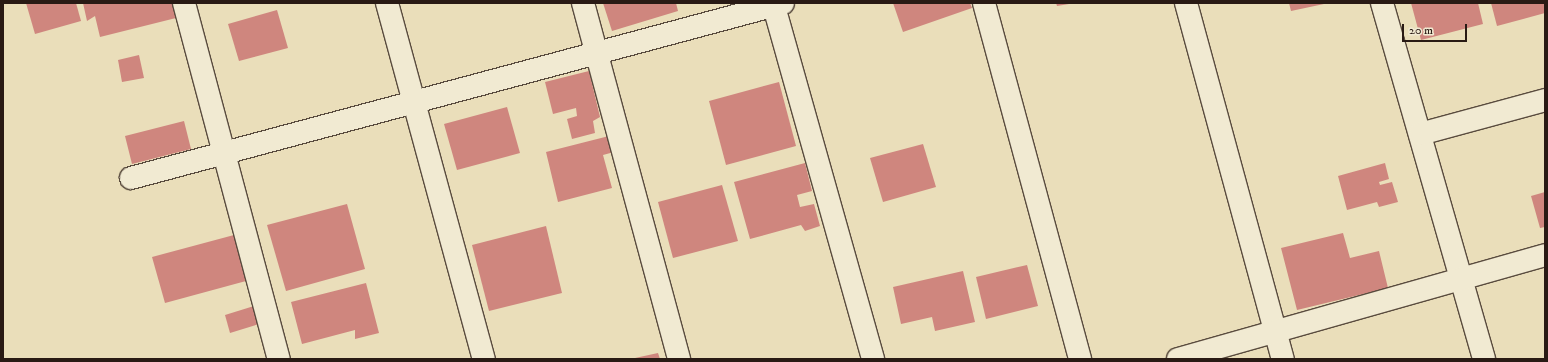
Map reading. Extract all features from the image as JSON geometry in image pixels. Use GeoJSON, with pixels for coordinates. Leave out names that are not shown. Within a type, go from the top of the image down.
{"type":"FeatureCollection","features":[{"type":"Feature","properties":{"kind":"street"},"geometry":{"type":"LineString","coordinates":[[184,3],[278,359]]}},
{"type":"Feature","properties":{"kind":"street"},"geometry":{"type":"LineString","coordinates":[[387,3],[484,359]]}},
{"type":"Feature","properties":{"kind":"street"},"geometry":{"type":"LineString","coordinates":[[583,3],[679,359]]}},
{"type":"Feature","properties":{"kind":"street"},"geometry":{"type":"LineString","coordinates":[[984,3],[1080,359]]}},
{"type":"Feature","properties":{"kind":"street"},"geometry":{"type":"LineString","coordinates":[[1186,3],[1283,359]]}},
{"type":"Feature","properties":{"kind":"street"},"geometry":{"type":"LineString","coordinates":[[1382,3],[1484,359]]}},
{"type":"Feature","properties":{"kind":"street"},"geometry":{"type":"LineString","coordinates":[[131,178],[597,54],[776,4],[873,359]]}},
{"type":"Feature","properties":{"kind":"street"},"geometry":{"type":"LineString","coordinates":[[1420,134],[1545,100]]}},
{"type":"Feature","properties":{"kind":"street"},"geometry":{"type":"LineString","coordinates":[[1178,359],[1545,255]]}},
{"type":"Feature","properties":{"kind":"building"},"geometry":{"type":"Polygon","coordinates":[[[26,3],[76,3],[81,21],[35,34],[26,3]]]}},
{"type":"Feature","properties":{"kind":"building"},"geometry":{"type":"Polygon","coordinates":[[[83,3],[172,3],[176,18],[100,37],[95,16],[87,21],[83,3]]]}},
{"type":"Feature","properties":{"kind":"building"},"geometry":{"type":"Polygon","coordinates":[[[603,3],[676,3],[678,11],[612,31],[603,3]]]}},
{"type":"Feature","properties":{"kind":"building"},"geometry":{"type":"Polygon","coordinates":[[[893,3],[970,3],[972,8],[903,32],[893,3]]]}},
{"type":"Feature","properties":{"kind":"building"},"geometry":{"type":"Polygon","coordinates":[[[1056,3],[1069,3],[1069,4],[1057,6],[1056,3]]]}},
{"type":"Feature","properties":{"kind":"building"},"geometry":{"type":"Polygon","coordinates":[[[1289,3],[1324,3],[1324,4],[1291,11],[1289,3]]]}},
{"type":"Feature","properties":{"kind":"building"},"geometry":{"type":"Polygon","coordinates":[[[1411,3],[1478,3],[1483,24],[1421,40],[1411,3]]]}},
{"type":"Feature","properties":{"kind":"building"},"geometry":{"type":"Polygon","coordinates":[[[1491,3],[1545,3],[1545,13],[1497,26],[1491,3]]]}},
{"type":"Feature","properties":{"kind":"building"},"geometry":{"type":"Polygon","coordinates":[[[277,10],[288,48],[239,61],[228,24],[277,10]]]}},
{"type":"Feature","properties":{"kind":"building"},"geometry":{"type":"Polygon","coordinates":[[[139,55],[144,78],[122,82],[118,60],[139,55]]]}},
{"type":"Feature","properties":{"kind":"building"},"geometry":{"type":"Polygon","coordinates":[[[589,71],[600,117],[593,121],[595,133],[572,139],[567,119],[577,116],[576,108],[553,114],[545,82],[589,71]]]}},
{"type":"Feature","properties":{"kind":"building"},"geometry":{"type":"Polygon","coordinates":[[[779,82],[796,146],[726,165],[709,101],[779,82]]]}},
{"type":"Feature","properties":{"kind":"building"},"geometry":{"type":"Polygon","coordinates":[[[507,107],[520,153],[457,170],[444,124],[507,107]]]}},
{"type":"Feature","properties":{"kind":"building"},"geometry":{"type":"Polygon","coordinates":[[[184,121],[191,149],[132,164],[125,136],[184,121]]]}},
{"type":"Feature","properties":{"kind":"building"},"geometry":{"type":"Polygon","coordinates":[[[609,136],[614,152],[603,155],[612,188],[558,202],[546,152],[609,136]]]}},
{"type":"Feature","properties":{"kind":"building"},"geometry":{"type":"Polygon","coordinates":[[[923,144],[936,187],[883,202],[870,158],[923,144]]]}},
{"type":"Feature","properties":{"kind":"building"},"geometry":{"type":"Polygon","coordinates":[[[805,163],[812,191],[797,195],[800,207],[814,204],[820,226],[805,231],[801,225],[750,239],[734,182],[805,163]]]}},
{"type":"Feature","properties":{"kind":"building"},"geometry":{"type":"Polygon","coordinates":[[[1385,163],[1389,179],[1379,182],[1380,185],[1392,182],[1398,202],[1379,207],[1377,202],[1347,210],[1338,176],[1385,163]]]}},
{"type":"Feature","properties":{"kind":"building"},"geometry":{"type":"Polygon","coordinates":[[[722,185],[738,241],[673,258],[658,202],[722,185]]]}},
{"type":"Feature","properties":{"kind":"building"},"geometry":{"type":"Polygon","coordinates":[[[1545,192],[1545,227],[1540,228],[1531,196],[1545,192]]]}},
{"type":"Feature","properties":{"kind":"building"},"geometry":{"type":"Polygon","coordinates":[[[347,204],[365,269],[286,291],[267,225],[347,204]]]}},
{"type":"Feature","properties":{"kind":"building"},"geometry":{"type":"Polygon","coordinates":[[[546,226],[562,293],[489,311],[472,245],[546,226]]]}},
{"type":"Feature","properties":{"kind":"building"},"geometry":{"type":"Polygon","coordinates":[[[1343,233],[1350,258],[1379,251],[1388,288],[1297,310],[1281,248],[1343,233]]]}},
{"type":"Feature","properties":{"kind":"building"},"geometry":{"type":"Polygon","coordinates":[[[234,235],[246,281],[165,303],[152,257],[234,235]]]}},
{"type":"Feature","properties":{"kind":"building"},"geometry":{"type":"Polygon","coordinates":[[[1027,265],[1038,306],[986,319],[976,277],[1027,265]]]}},
{"type":"Feature","properties":{"kind":"building"},"geometry":{"type":"Polygon","coordinates":[[[963,271],[975,322],[935,331],[932,317],[901,324],[893,287],[963,271]]]}},
{"type":"Feature","properties":{"kind":"building"},"geometry":{"type":"Polygon","coordinates":[[[366,283],[379,333],[355,339],[355,330],[302,344],[291,302],[366,283]]]}},
{"type":"Feature","properties":{"kind":"building"},"geometry":{"type":"Polygon","coordinates":[[[254,306],[259,324],[230,333],[225,315],[254,306]]]}},
{"type":"Feature","properties":{"kind":"building"},"geometry":{"type":"Polygon","coordinates":[[[658,353],[660,359],[635,359],[635,358],[658,353]]]}}]}
